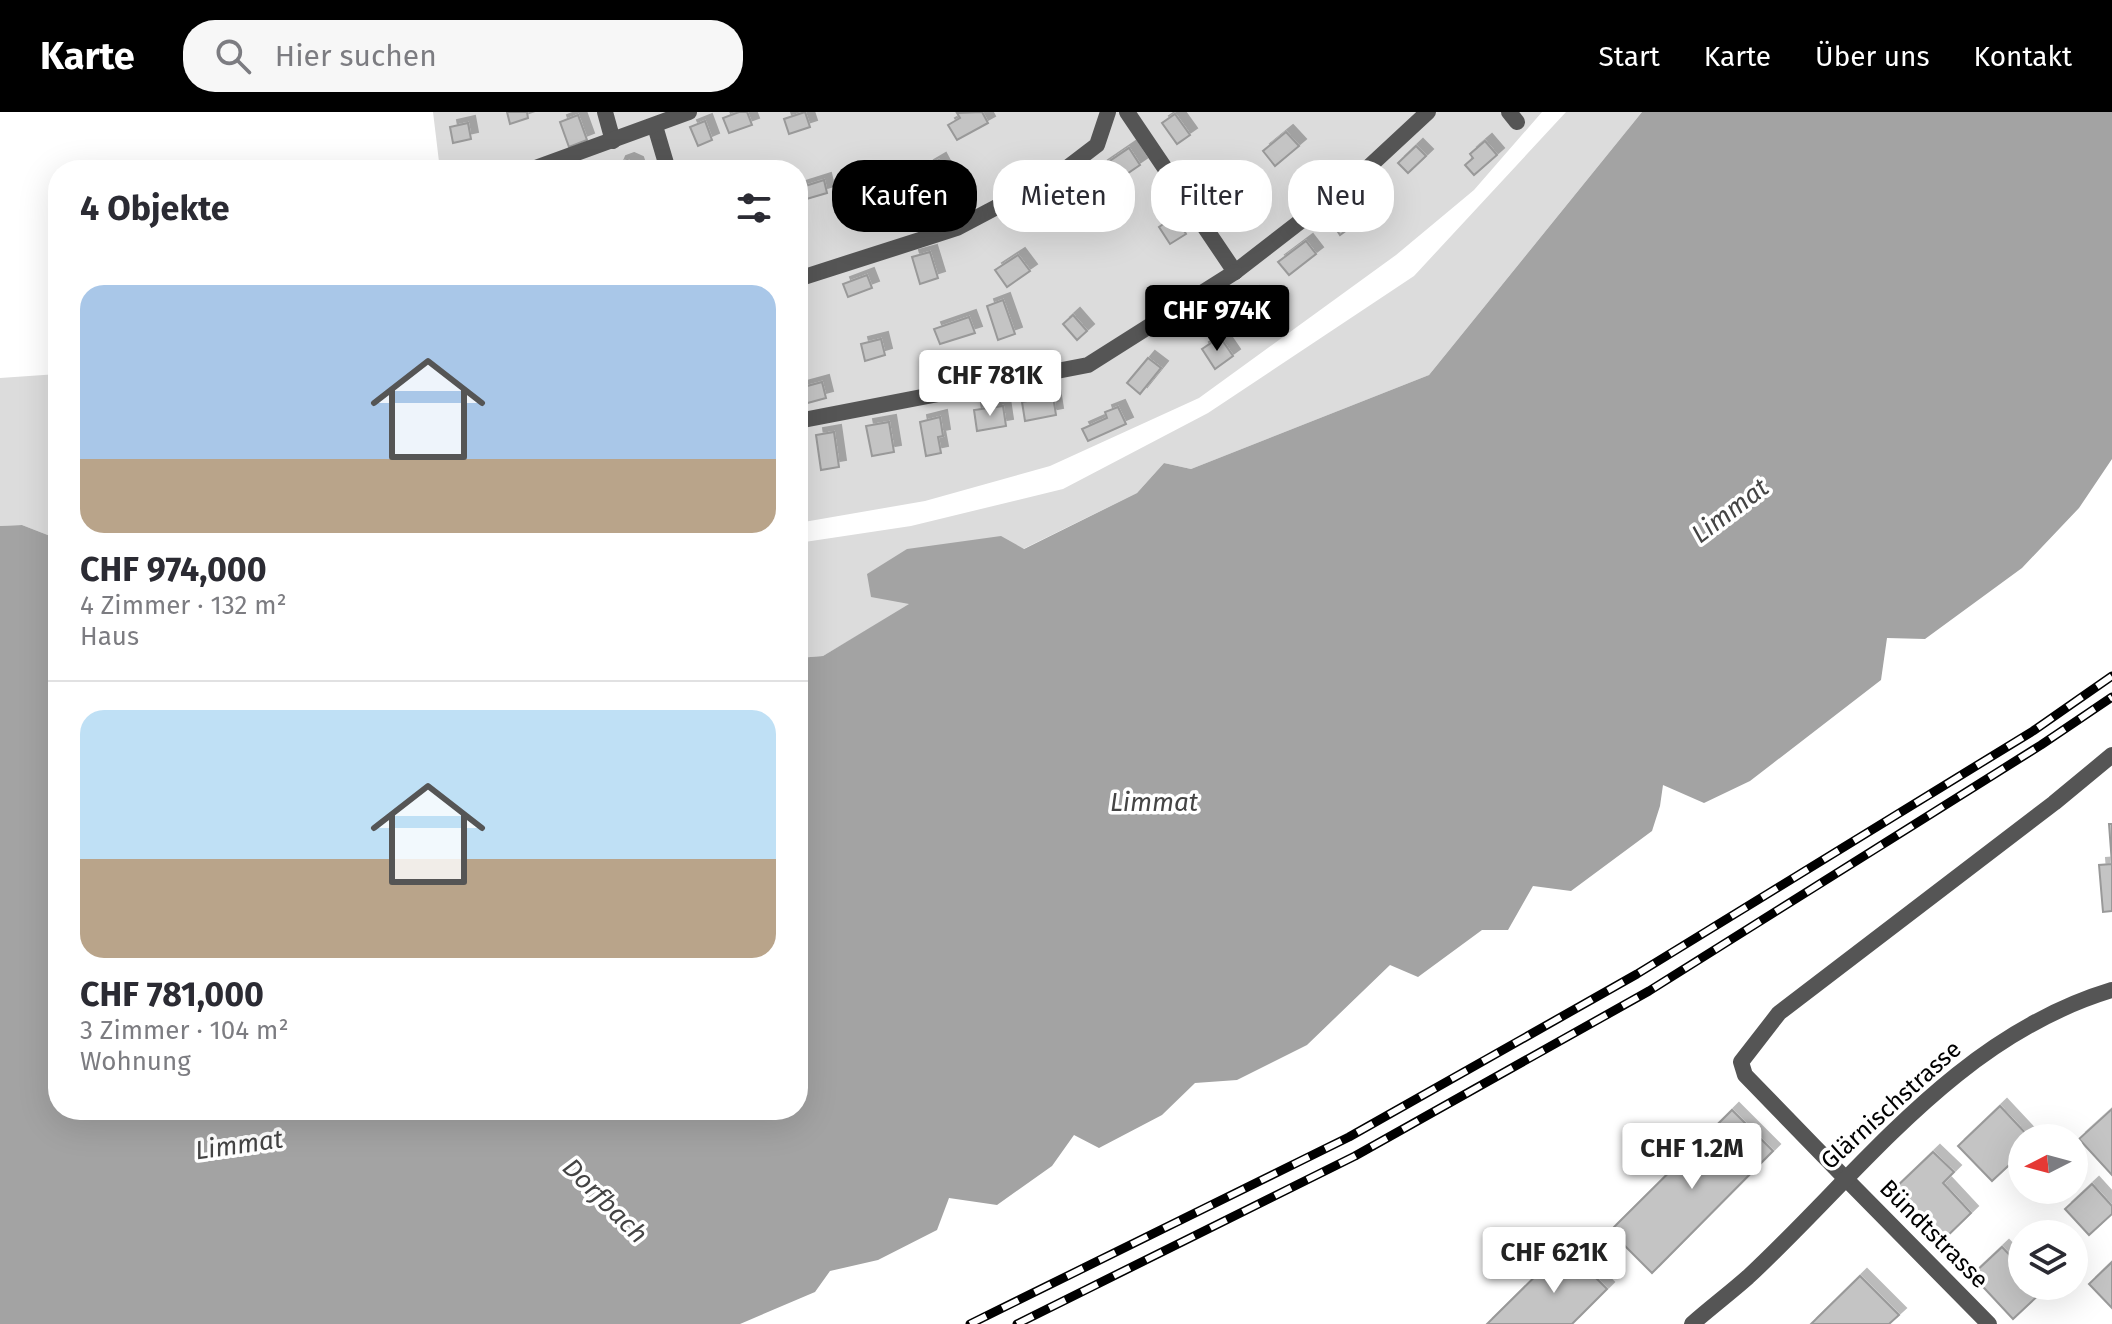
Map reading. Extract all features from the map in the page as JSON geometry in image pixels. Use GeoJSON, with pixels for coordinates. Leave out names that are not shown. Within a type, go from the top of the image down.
{"type":"FeatureCollection","features":[{"type":"Feature","properties":{"kind":"street"},"geometry":{"type":"LineString","coordinates":[[605,112],[613,141]]}},
{"type":"Feature","properties":{"kind":"street"},"geometry":{"type":"LineString","coordinates":[[559,160],[689,112]]}},
{"type":"Feature","properties":{"kind":"street"},"geometry":{"type":"LineString","coordinates":[[808,276],[957,228],[1059,174],[1097,145],[1108,112]]}},
{"type":"Feature","properties":{"kind":"street"},"geometry":{"type":"LineString","coordinates":[[808,419],[1088,365],[1235,272],[1359,176],[1428,112]]}},
{"type":"Feature","properties":{"kind":"street"},"geometry":{"type":"LineString","coordinates":[[1133,114],[1235,272]]}},
{"type":"Feature","properties":{"kind":"street"},"geometry":{"type":"LineString","coordinates":[[655,126],[665,160]]}},
{"type":"Feature","properties":{"kind":"street","name":"Bündtstrasse"},"geometry":{"type":"LineString","coordinates":[[1989,1324],[1745,1075],[1741,1062],[1779,1013],[2054,803],[2112,755]]}},
{"type":"Feature","properties":{"kind":"street","name":"Glärnischstrasse"},"geometry":{"type":"LineString","coordinates":[[1692,1324],[1748,1276],[1940,1087],[2013,1033],[2080,1000],[2112,990]]}},
{"type":"Feature","properties":{"kind":"shaded area"},"geometry":{"type":"Polygon","coordinates":[[[433,112],[1542,112],[1474,190],[1396,255],[1199,398],[1050,466],[925,501],[808,521],[808,160],[439,160],[433,112]]]}},
{"type":"Feature","properties":{"kind":"shaded area"},"geometry":{"type":"Polygon","coordinates":[[[1566,112],[1642,112],[1429,375],[1191,469],[1164,463],[1137,493],[911,604],[823,656],[808,657],[808,541],[911,526],[1063,489],[1208,413],[1414,276],[1566,112]]]}},
{"type":"Feature","properties":{"kind":"shaded area"},"geometry":{"type":"Polygon","coordinates":[[[48,375],[48,535],[22,525],[0,526],[0,378],[48,375]]]}},
{"type":"Feature","properties":{"kind":"water","name":"Limmat"},"geometry":{"type":"Polygon","coordinates":[[[1642,112],[2112,112],[2112,459],[2079,508],[2022,568],[1925,639],[1887,638],[1881,680],[1750,781],[1704,803],[1663,785],[1652,831],[1571,891],[1533,886],[1508,930],[1482,930],[1418,977],[1390,965],[1307,1045],[1237,1080],[1195,1083],[1162,1115],[1099,1148],[1074,1135],[1052,1166],[997,1205],[949,1198],[937,1230],[878,1260],[830,1271],[815,1292],[740,1324],[0,1324],[0,526],[22,525],[48,535],[48,1120],[808,1120],[808,657],[823,656],[909,604],[871,597],[867,574],[907,549],[1001,536],[1024,549],[1137,493],[1164,463],[1191,469],[1429,375],[1642,112]]]}},
{"type":"Feature","properties":{"kind":"building"},"geometry":{"type":"Polygon","coordinates":[[[507,112],[527,112],[528,118],[510,124],[507,112]]]}},
{"type":"Feature","properties":{"kind":"building"},"geometry":{"type":"Polygon","coordinates":[[[747,112],[752,125],[729,133],[723,118],[747,112]]]}},
{"type":"Feature","properties":{"kind":"building"},"geometry":{"type":"Polygon","coordinates":[[[805,112],[810,127],[789,134],[784,119],[805,112]]]}},
{"type":"Feature","properties":{"kind":"building"},"geometry":{"type":"Polygon","coordinates":[[[982,112],[988,123],[957,140],[948,125],[960,118],[957,113],[982,112]]]}},
{"type":"Feature","properties":{"kind":"building"},"geometry":{"type":"Polygon","coordinates":[[[1175,114],[1190,135],[1177,144],[1162,123],[1175,114]]]}},
{"type":"Feature","properties":{"kind":"building"},"geometry":{"type":"Polygon","coordinates":[[[578,115],[587,140],[569,147],[560,122],[578,115]]]}},
{"type":"Feature","properties":{"kind":"building"},"geometry":{"type":"Polygon","coordinates":[[[705,121],[712,140],[698,146],[690,127],[705,121]]]}},
{"type":"Feature","properties":{"kind":"building"},"geometry":{"type":"Polygon","coordinates":[[[468,123],[471,139],[453,143],[450,127],[468,123]]]}},
{"type":"Feature","properties":{"kind":"building"},"geometry":{"type":"Polygon","coordinates":[[[1286,132],[1299,146],[1275,166],[1263,151],[1286,132]]]}},
{"type":"Feature","properties":{"kind":"building"},"geometry":{"type":"Polygon","coordinates":[[[1485,141],[1497,155],[1474,175],[1465,165],[1473,158],[1470,154],[1485,141]]]}},
{"type":"Feature","properties":{"kind":"building"},"geometry":{"type":"Polygon","coordinates":[[[1416,146],[1426,156],[1408,173],[1398,163],[1416,146]]]}},
{"type":"Feature","properties":{"kind":"building"},"geometry":{"type":"Polygon","coordinates":[[[1129,148],[1140,165],[1135,168],[1135,160],[1111,160],[1129,148]]]}},
{"type":"Feature","properties":{"kind":"building"},"geometry":{"type":"Polygon","coordinates":[[[824,180],[827,193],[808,199],[808,185],[824,180]]]}},
{"type":"Feature","properties":{"kind":"building"},"geometry":{"type":"Polygon","coordinates":[[[1162,232],[1185,232],[1186,234],[1170,244],[1162,232]]]}},
{"type":"Feature","properties":{"kind":"building"},"geometry":{"type":"Polygon","coordinates":[[[1306,241],[1316,254],[1289,275],[1278,262],[1306,241]]]}},
{"type":"Feature","properties":{"kind":"building"},"geometry":{"type":"Polygon","coordinates":[[[930,252],[938,278],[920,284],[912,257],[930,252]]]}},
{"type":"Feature","properties":{"kind":"building"},"geometry":{"type":"Polygon","coordinates":[[[1018,255],[1030,271],[1007,287],[995,270],[1018,255]]]}},
{"type":"Feature","properties":{"kind":"building"},"geometry":{"type":"Polygon","coordinates":[[[867,275],[872,288],[848,297],[843,284],[867,275]]]}},
{"type":"Feature","properties":{"kind":"building"},"geometry":{"type":"Polygon","coordinates":[[[1252,293],[1261,306],[1251,313],[1262,329],[1252,335],[1232,306],[1252,293]]]}},
{"type":"Feature","properties":{"kind":"building"},"geometry":{"type":"Polygon","coordinates":[[[1003,300],[1015,334],[998,340],[987,306],[1003,300]]]}},
{"type":"Feature","properties":{"kind":"building"},"geometry":{"type":"Polygon","coordinates":[[[1073,315],[1087,331],[1077,340],[1063,324],[1073,315]]]}},
{"type":"Feature","properties":{"kind":"building"},"geometry":{"type":"Polygon","coordinates":[[[969,317],[975,333],[940,344],[934,329],[969,317]]]}},
{"type":"Feature","properties":{"kind":"building"},"geometry":{"type":"Polygon","coordinates":[[[1220,337],[1233,356],[1215,369],[1202,349],[1220,337]]]}},
{"type":"Feature","properties":{"kind":"building"},"geometry":{"type":"Polygon","coordinates":[[[881,339],[885,355],[865,361],[861,344],[881,339]]]}},
{"type":"Feature","properties":{"kind":"building"},"geometry":{"type":"Polygon","coordinates":[[[1148,358],[1161,368],[1140,394],[1127,383],[1148,358]]]}},
{"type":"Feature","properties":{"kind":"building"},"geometry":{"type":"Polygon","coordinates":[[[822,382],[826,398],[808,403],[808,386],[822,382]]]}},
{"type":"Feature","properties":{"kind":"building"},"geometry":{"type":"Polygon","coordinates":[[[1053,396],[1056,415],[1025,421],[1022,402],[1053,396]]]}},
{"type":"Feature","properties":{"kind":"building"},"geometry":{"type":"Polygon","coordinates":[[[1003,406],[1006,426],[977,431],[974,410],[1003,406]]]}},
{"type":"Feature","properties":{"kind":"building"},"geometry":{"type":"Polygon","coordinates":[[[1118,407],[1126,424],[1088,441],[1082,429],[1107,418],[1105,412],[1118,407]]]}},
{"type":"Feature","properties":{"kind":"building"},"geometry":{"type":"Polygon","coordinates":[[[940,417],[943,436],[938,437],[941,453],[926,456],[920,422],[940,417]]]}},
{"type":"Feature","properties":{"kind":"building"},"geometry":{"type":"Polygon","coordinates":[[[889,422],[894,452],[872,456],[866,426],[889,422]]]}},
{"type":"Feature","properties":{"kind":"building"},"geometry":{"type":"Polygon","coordinates":[[[834,432],[839,467],[821,470],[816,435],[834,432]]]}},
{"type":"Feature","properties":{"kind":"building"},"geometry":{"type":"Polygon","coordinates":[[[2109,824],[2112,824],[2112,864],[2109,824]]]}},
{"type":"Feature","properties":{"kind":"building"},"geometry":{"type":"Polygon","coordinates":[[[2112,864],[2112,911],[2103,912],[2099,865],[2112,864]]]}},
{"type":"Feature","properties":{"kind":"building"},"geometry":{"type":"Polygon","coordinates":[[[2000,1106],[2017,1124],[2008,1124],[2008,1166],[1992,1181],[1958,1146],[2000,1106]]]}},
{"type":"Feature","properties":{"kind":"building"},"geometry":{"type":"Polygon","coordinates":[[[2112,1109],[2112,1175],[2088,1149],[2088,1131],[2112,1109]]]}},
{"type":"Feature","properties":{"kind":"building"},"geometry":{"type":"Polygon","coordinates":[[[1732,1110],[1773,1151],[1652,1273],[1610,1231],[1732,1110]]]}},
{"type":"Feature","properties":{"kind":"building"},"geometry":{"type":"Polygon","coordinates":[[[1933,1152],[1954,1172],[1943,1183],[1971,1213],[1940,1243],[1891,1192],[1933,1152]]]}},
{"type":"Feature","properties":{"kind":"building"},"geometry":{"type":"Polygon","coordinates":[[[2092,1184],[2112,1206],[2112,1214],[2089,1235],[2088,1220],[2075,1220],[2065,1209],[2070,1204],[2088,1204],[2088,1188],[2092,1184]]]}},
{"type":"Feature","properties":{"kind":"building"},"geometry":{"type":"Polygon","coordinates":[[[1565,1247],[1607,1289],[1572,1324],[1487,1324],[1565,1247]]]}},
{"type":"Feature","properties":{"kind":"building"},"geometry":{"type":"Polygon","coordinates":[[[2002,1247],[2008,1253],[2008,1300],[2033,1300],[2013,1319],[1972,1275],[2002,1247]]]}},
{"type":"Feature","properties":{"kind":"building"},"geometry":{"type":"Polygon","coordinates":[[[2112,1262],[2112,1308],[2089,1284],[2112,1262]]]}},
{"type":"Feature","properties":{"kind":"building"},"geometry":{"type":"Polygon","coordinates":[[[1860,1276],[1899,1315],[1889,1324],[1811,1324],[1860,1276]]]}},
{"type":"Feature","properties":{"kind":"railway"},"geometry":{"type":"LineString","coordinates":[[970,1324],[1349,1137],[1637,974],[2033,731],[2112,676]]}},
{"type":"Feature","properties":{"kind":"railway"},"geometry":{"type":"LineString","coordinates":[[1017,1324],[1355,1156],[1649,991],[2041,745],[2112,697]]}},
{"type":"Feature","properties":{"kind":"water label","name":"Dorfbach"},"geometry":{"type":"Point","coordinates":[605,1201]}}]}
